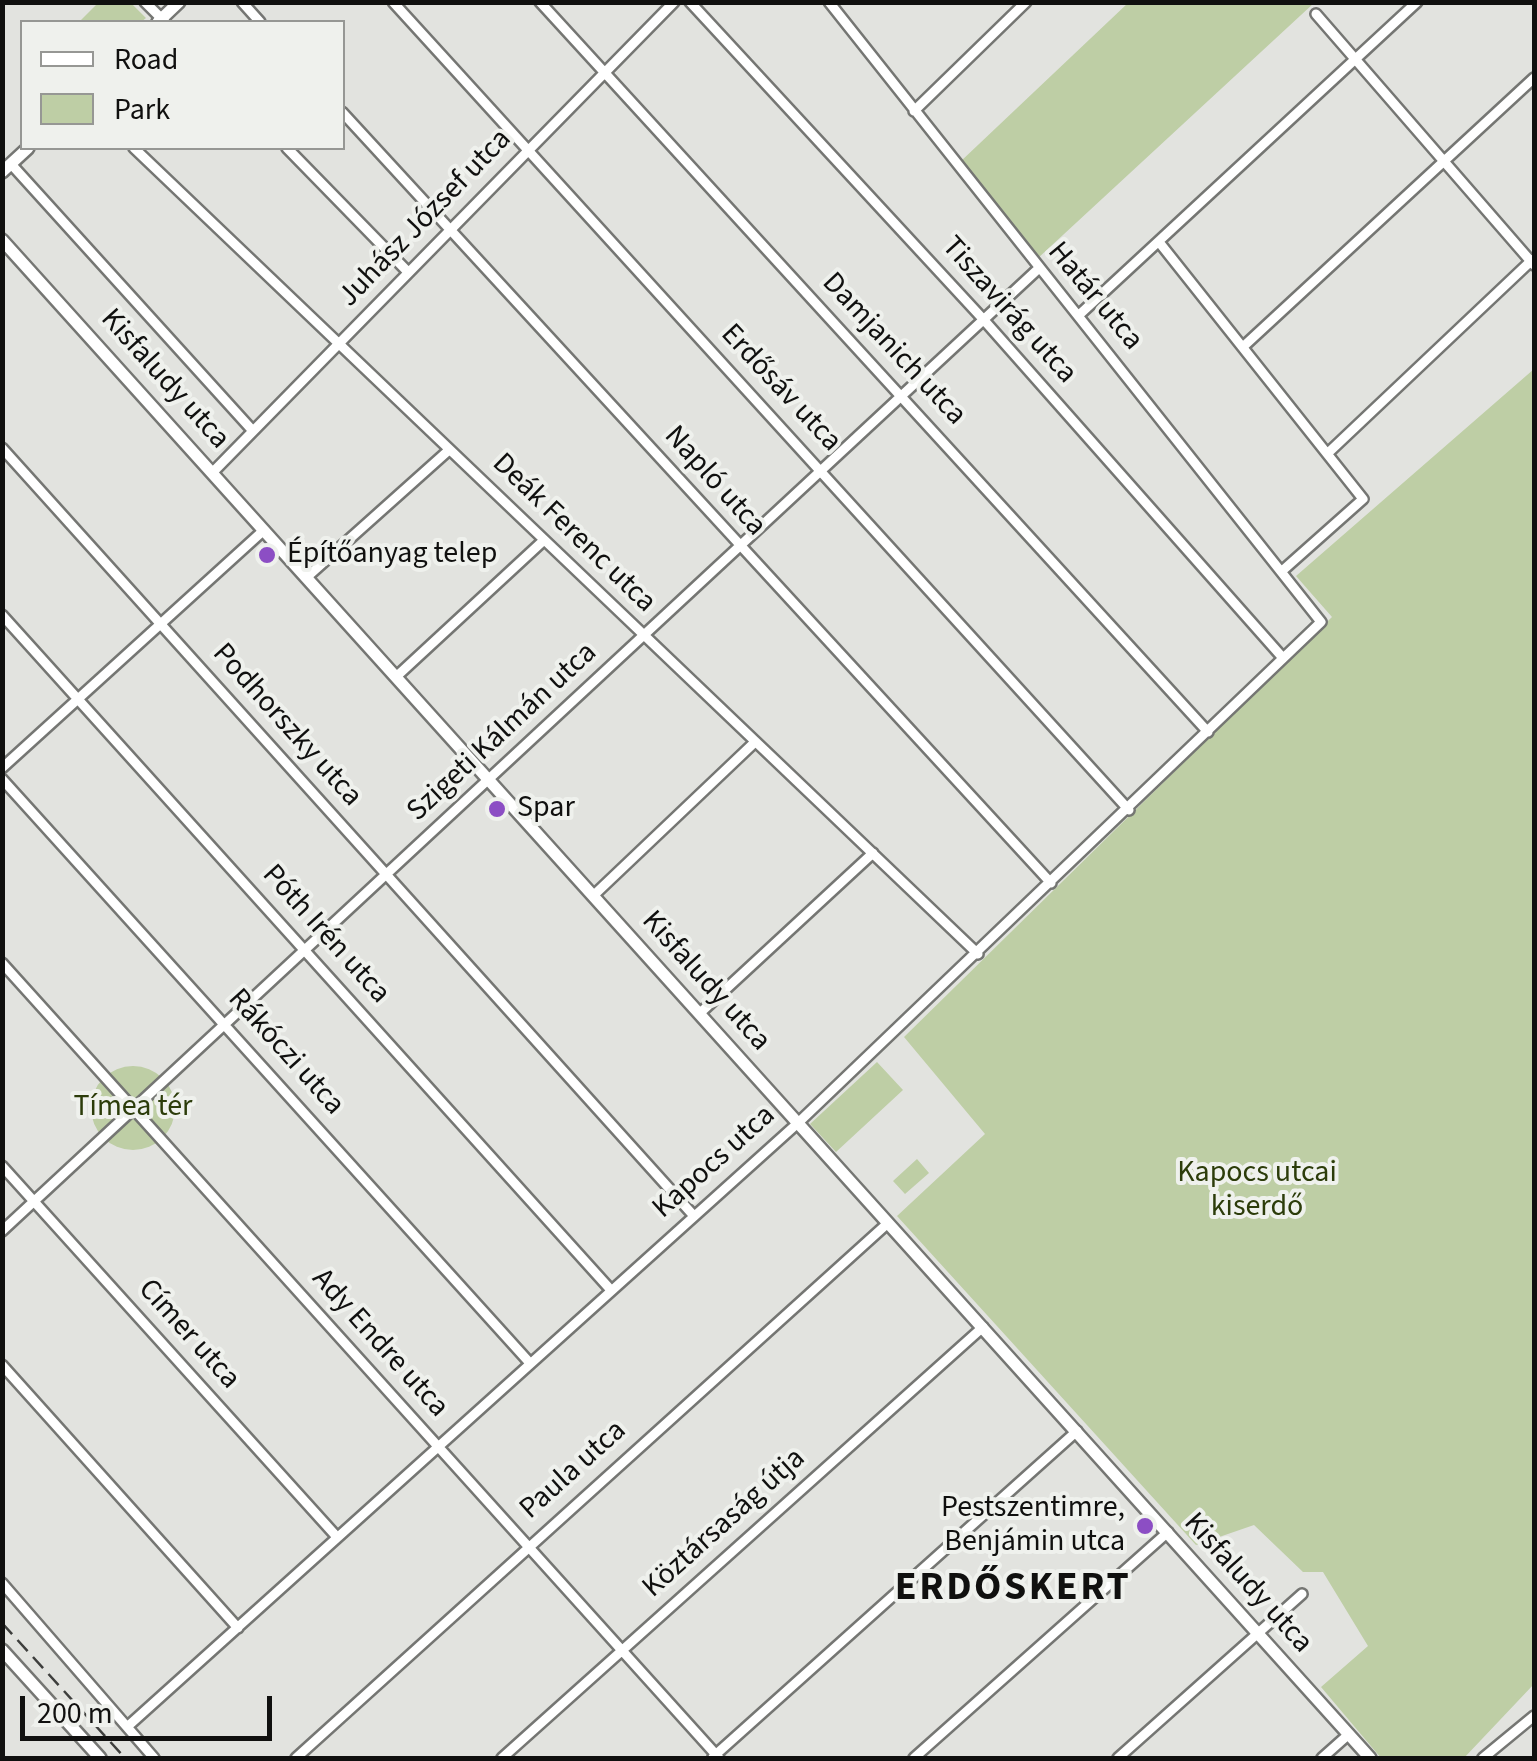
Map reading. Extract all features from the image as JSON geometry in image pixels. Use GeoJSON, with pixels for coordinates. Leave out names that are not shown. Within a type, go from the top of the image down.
{"type":"FeatureCollection","features":[{"type":"Feature","properties":{"kind":"street","name":"Erdősáv utca"},"geometry":{"type":"LineString","coordinates":[[394,2],[1129,810]]}},
{"type":"Feature","properties":{"kind":"street","name":"Damjanich utca"},"geometry":{"type":"LineString","coordinates":[[540,2],[1208,732]]}},
{"type":"Feature","properties":{"kind":"street","name":"Juhász József utca"},"geometry":{"type":"LineString","coordinates":[[214,472],[674,2]]}},
{"type":"Feature","properties":{"kind":"street","name":"Tiszavirág utca"},"geometry":{"type":"LineString","coordinates":[[690,2],[983,320],[1283,658]]}},
{"type":"Feature","properties":{"kind":"street","name":"Határ utca"},"geometry":{"type":"LineString","coordinates":[[829,2],[1037,270],[1078,315],[1321,622]]}},
{"type":"Feature","properties":{"kind":"street"},"geometry":{"type":"LineString","coordinates":[[914,111],[1026,2]]}},
{"type":"Feature","properties":{"kind":"street"},"geometry":{"type":"LineString","coordinates":[[1078,315],[1416,2]]}},
{"type":"Feature","properties":{"kind":"street"},"geometry":{"type":"LineString","coordinates":[[1316,14],[1533,261],[1328,452]]}},
{"type":"Feature","properties":{"kind":"street"},"geometry":{"type":"LineString","coordinates":[[1245,345],[1534,78]]}},
{"type":"Feature","properties":{"kind":"street","name":"Napló utca"},"geometry":{"type":"LineString","coordinates":[[345,115],[1051,884]]}},
{"type":"Feature","properties":{"kind":"street"},"geometry":{"type":"LineString","coordinates":[[26,150],[7,168],[253,432]]}},
{"type":"Feature","properties":{"kind":"street","name":"Deák Ferenc utca"},"geometry":{"type":"LineString","coordinates":[[136,150],[978,954]]}},
{"type":"Feature","properties":{"kind":"street"},"geometry":{"type":"LineString","coordinates":[[289,150],[408,272]]}},
{"type":"Feature","properties":{"kind":"street","name":"Kisfaludy utca"},"geometry":{"type":"LineString","coordinates":[[2,240],[1370,1758]]}},
{"type":"Feature","properties":{"kind":"street"},"geometry":{"type":"LineString","coordinates":[[1158,242],[1245,345],[1363,499],[1282,571]]}},
{"type":"Feature","properties":{"kind":"street","name":"Szigeti Kálmán utca"},"geometry":{"type":"LineString","coordinates":[[2,1231],[132,1107],[490,782],[1037,270]]}},
{"type":"Feature","properties":{"kind":"street","name":"Podhorszky utca"},"geometry":{"type":"LineString","coordinates":[[2,448],[694,1216]]}},
{"type":"Feature","properties":{"kind":"street"},"geometry":{"type":"LineString","coordinates":[[307,576],[449,450]]}},
{"type":"Feature","properties":{"kind":"street"},"geometry":{"type":"LineString","coordinates":[[2,768],[264,530]]}},
{"type":"Feature","properties":{"kind":"street"},"geometry":{"type":"LineString","coordinates":[[397,676],[543,542]]}},
{"type":"Feature","properties":{"kind":"street","name":"Póth Irén utca"},"geometry":{"type":"LineString","coordinates":[[2,615],[610,1290]]}},
{"type":"Feature","properties":{"kind":"street","name":"Kapocs utca"},"geometry":{"type":"LineString","coordinates":[[127,1727],[799,1122],[1321,622]]}},
{"type":"Feature","properties":{"kind":"street"},"geometry":{"type":"LineString","coordinates":[[594,895],[755,742]]}},
{"type":"Feature","properties":{"kind":"street","name":"Rákóczi utca"},"geometry":{"type":"LineString","coordinates":[[2,779],[529,1362]]}},
{"type":"Feature","properties":{"kind":"street"},"geometry":{"type":"LineString","coordinates":[[700,1013],[873,853]]}},
{"type":"Feature","properties":{"kind":"street","name":"Ady Endre utca"},"geometry":{"type":"LineString","coordinates":[[2,964],[715,1757]]}},
{"type":"Feature","properties":{"kind":"street","name":"Címer utca"},"geometry":{"type":"LineString","coordinates":[[2,1166],[337,1538]]}},
{"type":"Feature","properties":{"kind":"street","name":"Paula utca"},"geometry":{"type":"LineString","coordinates":[[296,1758],[888,1224]]}},
{"type":"Feature","properties":{"kind":"street","name":"Köztársaság útja"},"geometry":{"type":"LineString","coordinates":[[502,1758],[983,1327]]}},
{"type":"Feature","properties":{"kind":"street"},"geometry":{"type":"LineString","coordinates":[[2,1365],[238,1628]]}},
{"type":"Feature","properties":{"kind":"street"},"geometry":{"type":"LineString","coordinates":[[715,1757],[1077,1431]]}},
{"type":"Feature","properties":{"kind":"street"},"geometry":{"type":"LineString","coordinates":[[914,1758],[1168,1532]]}},
{"type":"Feature","properties":{"kind":"street"},"geometry":{"type":"LineString","coordinates":[[2,1583],[154,1758]]}},
{"type":"Feature","properties":{"kind":"street"},"geometry":{"type":"LineString","coordinates":[[1118,1758],[1302,1594]]}},
{"type":"Feature","properties":{"kind":"street"},"geometry":{"type":"LineString","coordinates":[[2,1650],[100,1758]]}},
{"type":"Feature","properties":{"kind":"street"},"geometry":{"type":"LineString","coordinates":[[1483,1758],[1534,1716]]}},
{"type":"Feature","properties":{"kind":"street"},"geometry":{"type":"LineString","coordinates":[[1322,1758],[1349,1734]]}},
{"type":"Feature","properties":{"kind":"green space"},"geometry":{"type":"Polygon","coordinates":[[[99,2],[131,3],[146,18],[144,20],[81,20],[99,2]]]}},
{"type":"Feature","properties":{"kind":"green space"},"geometry":{"type":"Polygon","coordinates":[[[1128,3],[1314,3],[1037,259],[960,162],[1128,3]]]}},
{"type":"Feature","properties":{"kind":"green space","name":"Kapocs utcai kiserdő"},"geometry":{"type":"Polygon","coordinates":[[[1534,369],[1534,1684],[1464,1758],[1381,1758],[1321,1687],[1368,1646],[1323,1572],[1303,1572],[1254,1525],[1196,1545],[897,1216],[985,1134],[904,1037],[1332,617],[1296,576],[1534,369]]]}},
{"type":"Feature","properties":{"kind":"green space"},"geometry":{"type":"Polygon","coordinates":[[[877,1062],[903,1090],[836,1152],[810,1124],[877,1062]]]}},
{"type":"Feature","properties":{"kind":"green space","name":"Tímea tér"},"geometry":{"type":"Polygon","coordinates":[[[125,1066],[141,1066],[157,1073],[168,1084],[175,1108],[172,1124],[163,1138],[141,1150],[125,1150],[109,1143],[98,1132],[91,1116],[91,1100],[98,1084],[109,1073],[125,1066]]]}},
{"type":"Feature","properties":{"kind":"green space"},"geometry":{"type":"Polygon","coordinates":[[[917,1159],[929,1173],[905,1194],[893,1181],[917,1159]]]}},
{"type":"Feature","properties":{"kind":"railway"},"geometry":{"type":"LineString","coordinates":[[2,1623],[125,1758]]}},
{"type":"Feature","properties":{"kind":"place","name":"Építőanyag telep"},"geometry":{"type":"Point","coordinates":[267,555]}},
{"type":"Feature","properties":{"kind":"place","name":"Spar"},"geometry":{"type":"Point","coordinates":[497,809]}},
{"type":"Feature","properties":{"kind":"place","name":"Pestszentimre, Benjámin utca"},"geometry":{"type":"Point","coordinates":[1145,1526]}},
{"type":"Feature","properties":{"kind":"district","name":"ERDŐSKERT"},"geometry":{"type":"Point","coordinates":[1013,1590]}}]}
